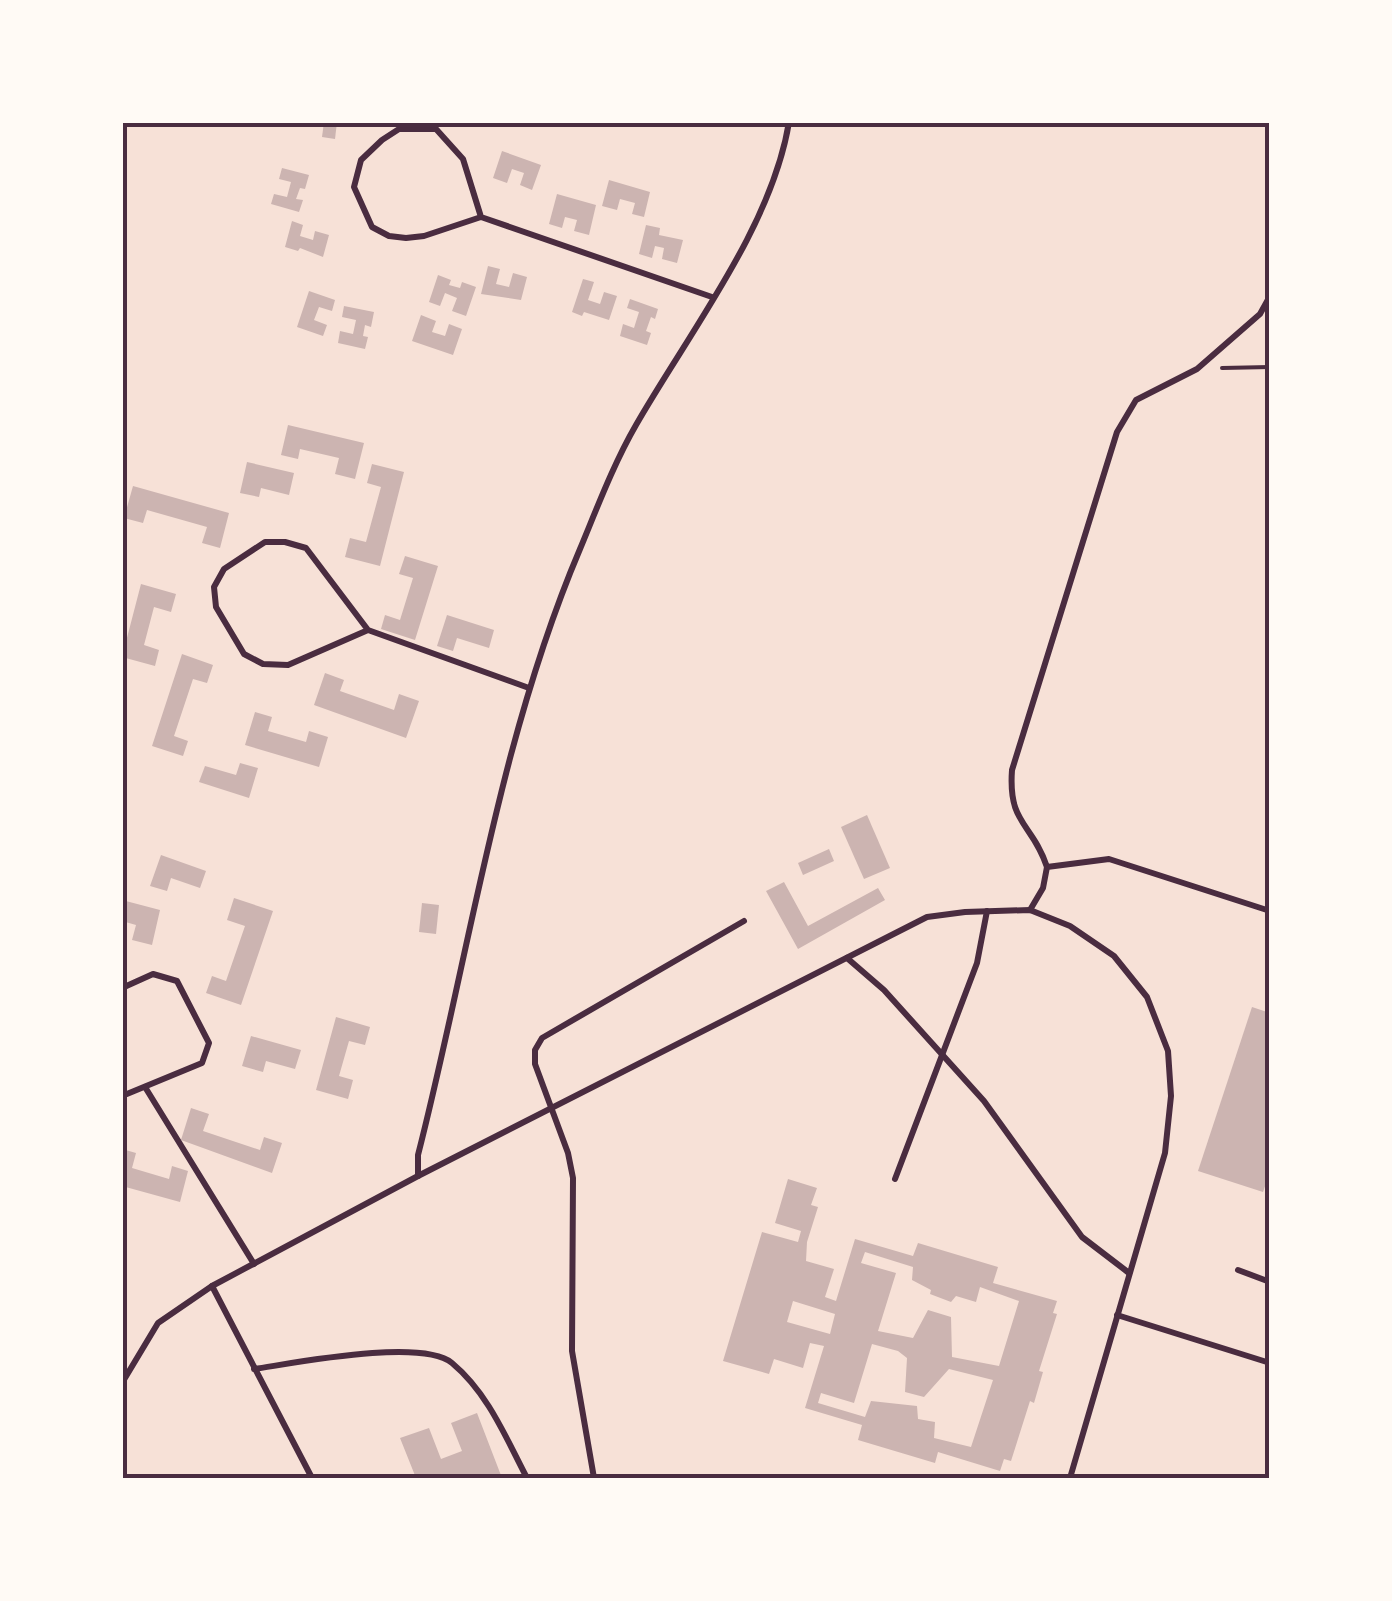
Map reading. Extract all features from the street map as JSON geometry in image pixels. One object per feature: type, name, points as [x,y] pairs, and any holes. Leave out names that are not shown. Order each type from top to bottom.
[{"type":"lane","points":[[418,1176],[418,1155],[457,995],[506,763],[529,688],[579,551],[632,430],[758,220],[788,122]]},
{"type":"lane","points":[[481,217],[462,158],[436,129],[399,129],[361,160],[355,173],[354,186],[372,227],[389,236],[424,236],[481,217],[712,297]]},
{"type":"lane","points":[[1030,910],[1043,888],[1048,867],[1041,848],[1019,820],[1010,799],[1012,770],[1117,432],[1136,400],[1197,369],[1260,314],[1270,296]]},
{"type":"lane","points":[[368,630],[288,665],[264,664],[244,654],[216,608],[214,587],[224,569],[264,542],[306,548],[368,630],[529,688]]},
{"type":"lane","points":[[1048,867],[1108,859],[1270,911]]},
{"type":"lane","points":[[122,1383],[158,1324],[212,1286],[418,1176],[927,917],[1030,910],[1070,926],[1114,956],[1147,997],[1168,1051],[1171,1096],[1166,1153],[1070,1478]]},
{"type":"lane","points":[[895,1179],[983,945],[987,911]]},
{"type":"lane","points":[[594,1478],[572,1350],[574,1178],[534,1064],[535,1050],[542,1038],[744,921]]},
{"type":"lane","points":[[847,958],[884,990],[984,1101],[1082,1237],[1129,1274]]},
{"type":"lane","points":[[122,988],[153,974],[177,982],[209,1043],[202,1063],[122,1096]]},
{"type":"lane","points":[[145,1087],[254,1264]]},
{"type":"lane","points":[[1238,1270],[1270,1282]]},
{"type":"lane","points":[[212,1286],[312,1478]]},
{"type":"lane","points":[[1117,1315],[1270,1363]]},
{"type":"lane","points":[[254,1368],[414,1351],[449,1360],[487,1400],[528,1478]]},
{"type":"path","points":[[1197,369],[1270,367]]},
{"type":"building","points":[[324,122],[337,122],[335,139],[322,137]]},
{"type":"building","points":[[502,151],[541,165],[532,190],[520,185],[524,173],[512,169],[507,183],[493,178]]},
{"type":"building","points":[[282,168],[309,175],[305,189],[300,188],[296,199],[303,200],[299,212],[271,204],[274,194],[287,197],[291,182],[279,179]]},
{"type":"building","points":[[609,180],[650,192],[644,217],[632,214],[635,203],[620,199],[617,210],[602,206]]},
{"type":"building","points":[[557,194],[596,205],[589,235],[574,231],[577,220],[565,217],[562,228],[549,224]]},
{"type":"building","points":[[292,221],[303,225],[300,236],[313,240],[315,231],[329,235],[323,257],[285,247]]},
{"type":"building","points":[[646,225],[660,228],[659,235],[683,240],[677,263],[662,259],[664,248],[655,246],[652,258],[639,254]]},
{"type":"building","points":[[488,266],[500,269],[496,284],[509,287],[513,273],[527,277],[521,300],[481,294]]},
{"type":"building","points":[[438,275],[451,280],[449,285],[460,288],[462,282],[476,287],[466,316],[452,311],[457,298],[445,293],[440,306],[429,302]]},
{"type":"building","points":[[583,279],[594,282],[588,300],[600,304],[604,292],[617,296],[609,320],[572,312]]},
{"type":"building","points":[[309,291],[335,300],[332,311],[319,307],[314,320],[327,325],[323,336],[297,327]]},
{"type":"building","points":[[630,299],[658,309],[646,331],[651,333],[647,345],[620,336],[623,324],[634,328],[639,312],[627,308]]},
{"type":"building","points":[[344,306],[374,312],[371,327],[365,325],[365,349],[338,343],[340,331],[353,334],[356,320],[342,317]]},
{"type":"building","points":[[421,315],[436,321],[432,332],[445,336],[449,324],[462,329],[453,355],[412,341]]},
{"type":"building","points":[[288,425],[364,443],[355,479],[335,474],[339,458],[300,449],[298,459],[281,455]]},
{"type":"building","points":[[247,462],[294,473],[289,495],[261,488],[259,497],[240,493]]},
{"type":"building","points":[[372,464],[404,472],[380,566],[345,557],[350,538],[366,542],[381,487],[367,483]]},
{"type":"building","points":[[133,486],[229,513],[220,548],[202,543],[207,527],[147,510],[143,523],[124,518]]},
{"type":"building","points":[[405,556],[438,566],[415,640],[381,629],[385,615],[400,620],[413,578],[399,574]]},
{"type":"building","points":[[141,584],[176,594],[171,612],[154,607],[144,645],[159,650],[155,666],[122,657]]},
{"type":"building","points":[[447,615],[494,630],[489,648],[457,638],[453,651],[437,646]]},
{"type":"building","points":[[182,654],[213,665],[207,683],[193,679],[174,736],[188,741],[183,756],[152,746]]},
{"type":"building","points":[[325,673],[344,680],[340,691],[394,710],[399,694],[419,701],[406,738],[314,705]]},
{"type":"building","points":[[255,712],[272,717],[268,731],[306,742],[309,731],[328,737],[319,767],[245,745]]},
{"type":"building","points":[[240,763],[258,768],[249,798],[199,782],[205,766],[236,775]]},
{"type":"building","points":[[867,815],[890,868],[864,879],[841,827]]},
{"type":"building","points":[[829,849],[834,861],[803,875],[798,863]]},
{"type":"building","points":[[161,855],[206,871],[200,888],[171,878],[167,891],[150,886]]},
{"type":"building","points":[[784,882],[808,926],[878,888],[885,900],[798,949],[766,891]]},
{"type":"building","points":[[234,898],[273,911],[241,1005],[206,993],[212,976],[226,981],[245,926],[227,920]]},
{"type":"building","points":[[122,900],[160,910],[152,945],[132,940],[136,925],[122,921]]},
{"type":"building","points":[[422,903],[439,905],[436,934],[419,932]]},
{"type":"building","points":[[1252,1007],[1270,1013],[1270,1172],[1263,1192],[1198,1171]]},
{"type":"building","points":[[336,1017],[370,1027],[365,1045],[349,1041],[339,1076],[353,1080],[348,1099],[316,1090]]},
{"type":"building","points":[[251,1036],[301,1050],[295,1069],[266,1061],[263,1072],[242,1066]]},
{"type":"building","points":[[191,1108],[209,1114],[203,1131],[260,1150],[264,1137],[282,1143],[272,1173],[181,1140]]},
{"type":"building","points":[[122,1149],[136,1153],[132,1168],[169,1179],[172,1166],[188,1171],[180,1202],[122,1186]]},
{"type":"building","points":[[788,1179],[817,1188],[811,1205],[818,1207],[807,1242],[806,1261],[834,1269],[825,1297],[836,1301],[855,1239],[913,1256],[918,1243],[998,1267],[993,1283],[1057,1301],[1053,1313],[1057,1314],[1039,1371],[1043,1372],[1011,1461],[1004,1459],[1000,1471],[938,1452],[935,1463],[858,1440],[862,1425],[805,1408],[824,1346],[810,1343],[803,1368],[774,1359],[769,1374],[723,1361],[762,1232],[798,1242],[801,1231],[775,1223]],"holes":[[[865,1252],[913,1267],[912,1280],[931,1290],[930,1294],[951,1302],[956,1296],[976,1302],[980,1287],[1019,1301],[999,1366],[952,1357],[951,1317],[928,1310],[913,1338],[878,1331],[896,1273],[861,1263]],[[793,1301],[835,1314],[830,1334],[787,1322]],[[872,1344],[898,1351],[907,1358],[905,1392],[924,1397],[949,1369],[993,1380],[971,1447],[934,1438],[935,1422],[918,1419],[917,1406],[871,1401],[865,1417],[818,1403],[821,1393],[854,1403]]]},
{"type":"building","points":[[477,1413],[502,1478],[416,1478],[400,1438],[429,1428],[441,1459],[462,1451],[451,1423]]}]
